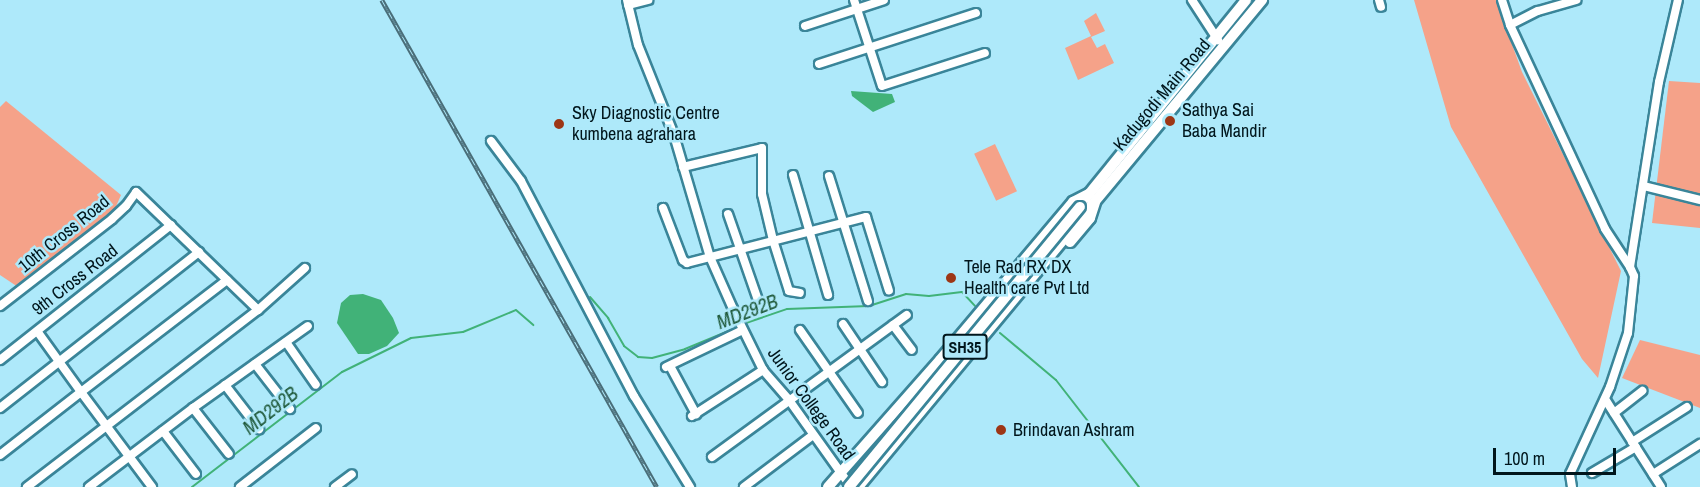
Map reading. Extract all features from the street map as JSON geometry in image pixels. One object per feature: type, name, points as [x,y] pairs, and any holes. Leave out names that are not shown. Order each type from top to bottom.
[{"type":"main road","name":"SH35","points":[[858,487],[1092,197],[1246,0]]},
{"type":"main road","name":"Kadugodi Main Road","points":[[1092,197],[1262,0]]},
{"type":"main road","points":[[828,487],[948,352],[1073,202],[1092,197],[1090,218],[867,487]]},
{"type":"main road","name":"SH35","points":[[850,487],[1083,208]]},
{"type":"street","points":[[628,2],[648,0]]},
{"type":"street","points":[[805,26],[856,4],[885,0]]},
{"type":"street","points":[[1192,0],[1215,37],[1225,45]]},
{"type":"street","points":[[1502,0],[1510,25],[1605,229],[1634,276],[1629,333],[1605,399],[1570,474],[1572,487]]},
{"type":"street","points":[[1510,25],[1538,11],[1576,0]]},
{"type":"street","points":[[1630,267],[1659,82],[1678,0]]},
{"type":"street","name":"Junior College Road","points":[[628,2],[638,45],[674,135],[710,257],[743,330],[763,370],[789,400],[850,487]]},
{"type":"street","points":[[856,4],[882,86],[985,53]]},
{"type":"street","points":[[819,64],[975,13]]},
{"type":"street","points":[[491,141],[521,181],[634,396],[690,487]]},
{"type":"street","points":[[683,167],[762,148],[762,194],[773,240],[789,291],[800,293]]},
{"type":"street","points":[[793,175],[811,230],[828,295]]},
{"type":"street","points":[[829,176],[868,301]]},
{"type":"street","points":[[1644,186],[1700,200]]},
{"type":"street","name":"10th Cross Road","points":[[0,306],[112,219],[126,206],[136,192],[171,225]]},
{"type":"street","points":[[663,208],[683,260],[693,263],[866,217],[889,291]]},
{"type":"street","points":[[728,214],[759,306]]},
{"type":"street","points":[[171,225],[258,310]]},
{"type":"street","name":"9th Cross Road","points":[[0,360],[171,225]]},
{"type":"street","points":[[0,408],[199,252]]},
{"type":"street","points":[[27,487],[258,310],[304,268]]},
{"type":"street","points":[[0,455],[227,280]]},
{"type":"street","points":[[712,457],[907,315]]},
{"type":"street","points":[[843,324],[882,382]]},
{"type":"street","points":[[893,325],[912,350]]},
{"type":"street","points":[[89,487],[193,408],[308,326]]},
{"type":"street","points":[[743,330],[668,366],[694,415],[763,370]]},
{"type":"street","points":[[800,330],[827,372],[858,413]]},
{"type":"street","points":[[37,331],[152,487]]},
{"type":"street","points":[[286,342],[316,385]]},
{"type":"street","points":[[255,364],[290,409]]},
{"type":"street","points":[[225,385],[259,429]]},
{"type":"street","points":[[1614,413],[1642,391]]},
{"type":"street","points":[[1605,399],[1653,474],[1656,485]]},
{"type":"street","points":[[1592,473],[1687,407]]},
{"type":"street","points":[[193,408],[229,454]]},
{"type":"street","points":[[240,487],[316,428]]},
{"type":"street","points":[[163,431],[196,474]]},
{"type":"street","points":[[744,487],[813,435]]},
{"type":"street","points":[[1653,474],[1700,444]]},
{"type":"street","points":[[335,487],[352,474]]},
{"type":"shaded area","points":[[1414,0],[1496,0],[1522,72],[1621,271],[1598,378],[1582,359],[1451,127]]},
{"type":"shaded area","points":[[1096,13],[1105,31],[1091,37],[1097,48],[1105,44],[1114,63],[1078,80],[1065,48],[1091,36],[1084,21]]},
{"type":"shaded area","points":[[1669,81],[1700,83],[1700,228],[1652,223]]},
{"type":"shaded area","points":[[851,91],[892,94],[895,102],[873,112],[852,96]]},
{"type":"shaded area","points":[[6,101],[121,195],[114,211],[18,287],[0,275],[0,107]]},
{"type":"shaded area","points":[[995,144],[1017,191],[996,201],[974,154]]},
{"type":"shaded area","points":[[363,294],[381,300],[393,318],[399,333],[387,346],[369,354],[358,354],[337,323],[341,303],[350,295]]},
{"type":"shaded area","points":[[1640,340],[1700,355],[1700,408],[1622,378]]},
{"type":"waterway","name":"MD292B","points":[[743,324],[787,309],[869,306],[906,294],[929,296],[962,292],[975,306]]},
{"type":"waterway","name":"MD292B","points":[[590,297],[608,318],[624,346],[638,357],[652,358],[685,349],[738,327]]},
{"type":"waterway","name":"MD292B","points":[[192,487],[342,372],[411,338],[463,332],[516,310],[533,325]]},
{"type":"waterway","name":"MD292B","points":[[1000,333],[1056,380],[1139,487]]},
{"type":"railway","points":[[382,0],[657,487]]},
{"type":"place","name":"Sathya Sai Baba Mandir","points":[[1170,121]]},
{"type":"place","name":"Sky Diagnostic Centre kumbena agrahara","points":[[559,124]]},
{"type":"place","name":"Tele Rad RX DX Health care Pvt Ltd","points":[[951,278]]},
{"type":"place","name":"Brindavan Ashram","points":[[1001,430]]}]
